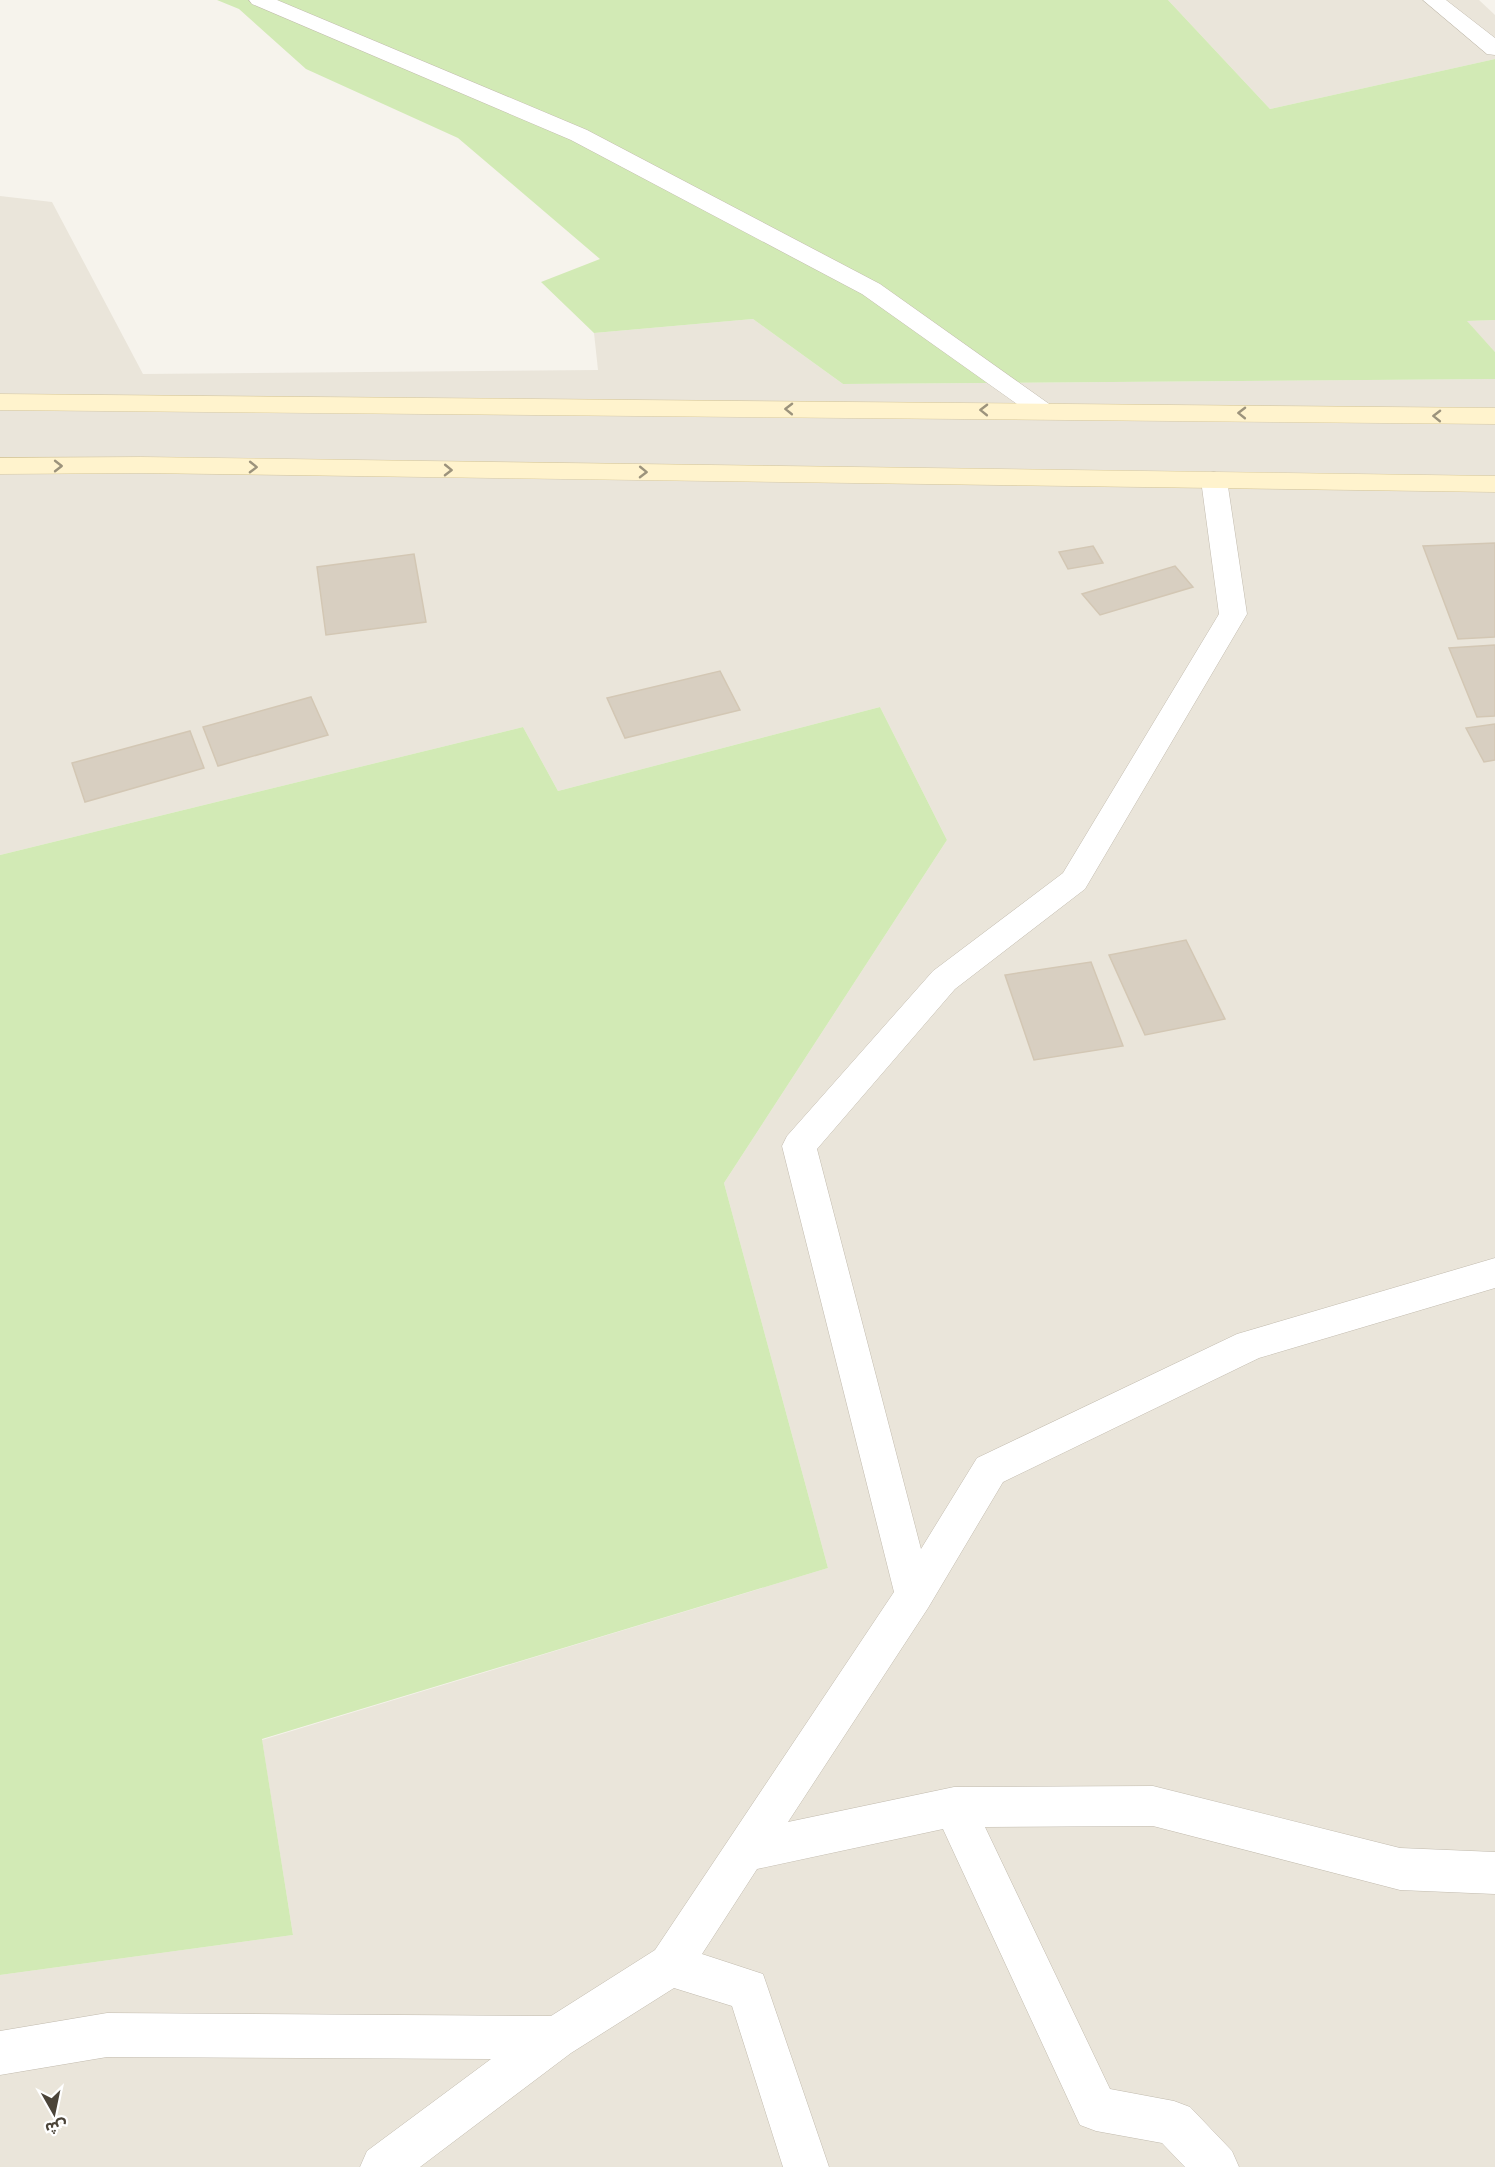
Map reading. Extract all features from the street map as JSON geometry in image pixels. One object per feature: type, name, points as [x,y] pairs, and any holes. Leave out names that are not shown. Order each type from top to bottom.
[{"type":"main road","points":[[0,402],[1495,416]]},
{"type":"main road","points":[[0,466],[141,465],[1495,483]]},
{"type":"street","points":[[259,0],[579,135],[871,289],[1043,411]]},
{"type":"street","points":[[1433,0],[1495,49]]},
{"type":"street","points":[[914,1595],[799,1146],[944,980],[1074,881],[1233,614],[1214,480]]},
{"type":"street","points":[[383,2167],[556,2038],[670,1965],[914,1595],[990,1470],[1250,1344],[1495,1272]]},
{"type":"street","points":[[747,1851],[954,1807],[1153,1806],[1400,1869],[1495,1873]]},
{"type":"street","points":[[954,1807],[1096,2109],[1174,2123],[1216,2167]]},
{"type":"street","points":[[670,1965],[748,1989],[806,2167]]},
{"type":"street","points":[[0,2053],[107,2035],[556,2038]]},
{"type":"shaded area","points":[[1168,0],[1479,0],[1495,15],[1495,59],[1270,109]]},
{"type":"shaded area","points":[[0,196],[52,202],[143,374],[598,370],[594,333],[753,319],[843,384],[1495,379],[1495,2167],[0,2167],[0,1975],[293,1935],[262,1740],[828,1568],[724,1183],[947,840],[880,707],[558,791],[523,727],[0,855]]},
{"type":"shaded area","points":[[1495,320],[1495,352],[1466,321]]},
{"type":"green space","points":[[217,0],[1168,0],[1270,109],[1495,59],[1495,320],[1467,321],[1495,352],[1495,379],[843,384],[753,319],[594,333],[541,282],[600,259],[458,138],[306,69],[239,9]]},
{"type":"green space","points":[[880,707],[947,840],[724,1183],[828,1568],[262,1739],[293,1935],[0,1975],[0,855],[523,727],[558,791]]},
{"type":"building","points":[[1495,543],[1495,637],[1458,639],[1423,546]]},
{"type":"building","points":[[1093,546],[1103,563],[1068,569],[1059,552]]},
{"type":"building","points":[[414,554],[426,622],[326,635],[317,567]]},
{"type":"building","points":[[1175,566],[1193,587],[1100,615],[1082,594]]},
{"type":"building","points":[[1495,645],[1495,716],[1477,717],[1449,648]]},
{"type":"building","points":[[720,671],[740,710],[625,738],[607,698]]},
{"type":"building","points":[[311,697],[328,735],[218,766],[203,727]]},
{"type":"building","points":[[1495,724],[1495,760],[1484,762],[1466,728]]},
{"type":"building","points":[[190,731],[204,768],[85,802],[72,763]]},
{"type":"building","points":[[1186,940],[1225,1019],[1145,1035],[1109,955]]},
{"type":"building","points":[[1091,962],[1123,1046],[1034,1060],[1005,975]]}]
